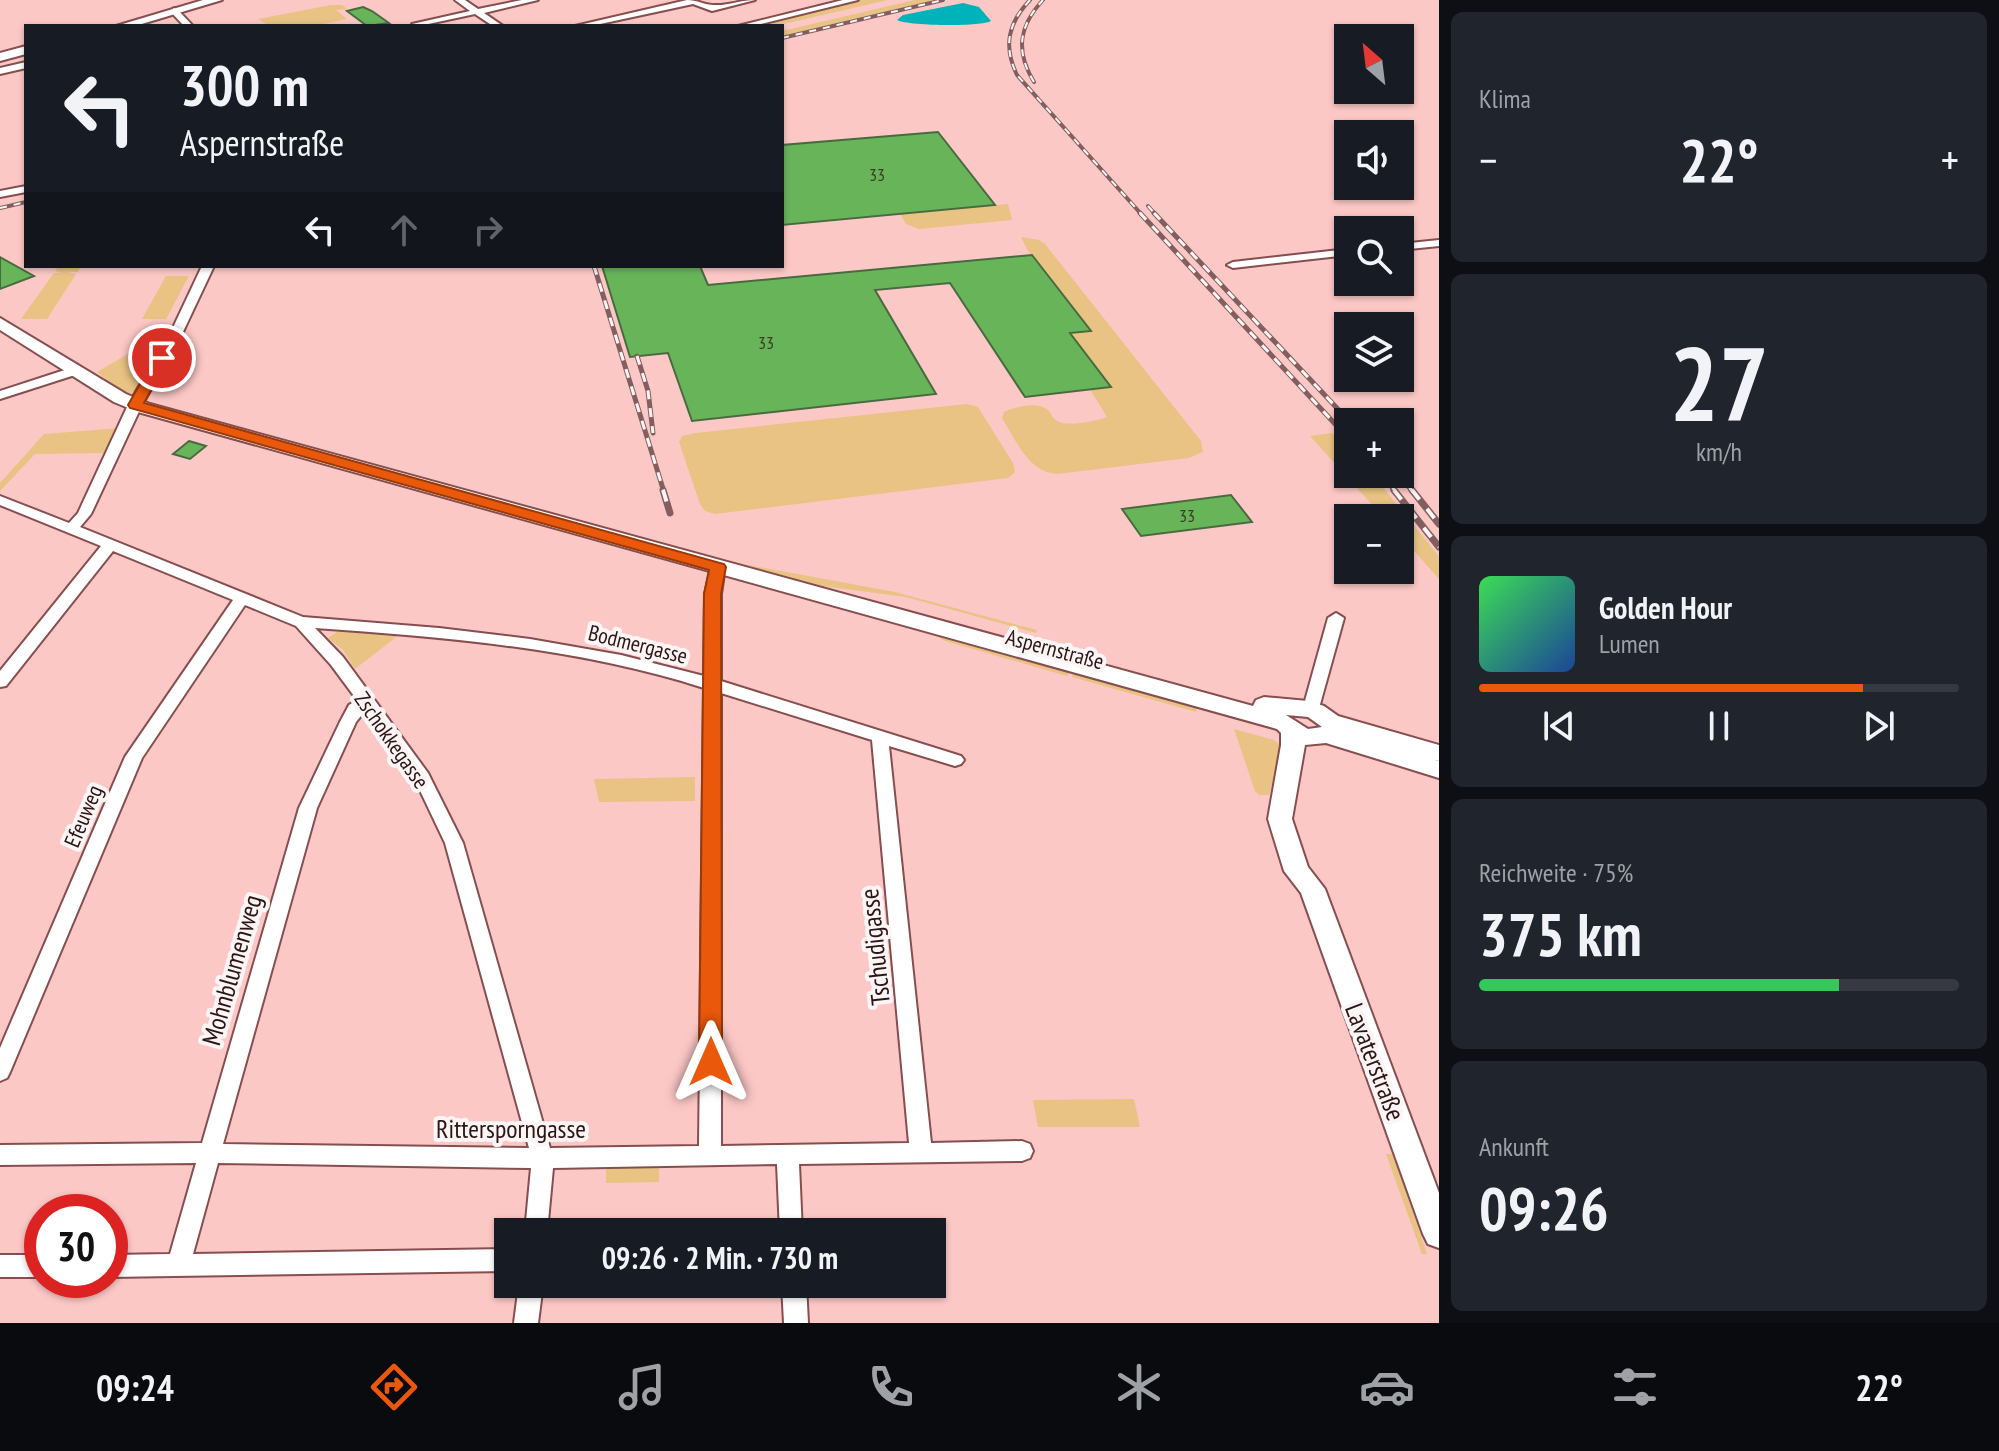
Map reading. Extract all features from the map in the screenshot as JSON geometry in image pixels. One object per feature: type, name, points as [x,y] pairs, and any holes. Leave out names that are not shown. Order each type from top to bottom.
[{"type":"main road","points":[[126,24],[216,0]]},
{"type":"main road","points":[[0,57],[24,51]]},
{"type":"main road","name":"Aspernstraße","points":[[0,323],[135,405],[718,567],[1294,718],[1306,737],[1325,732],[1439,753]]},
{"type":"main road","name":"Lavaterstraße","points":[[1294,718],[1293,745],[1279,811],[1297,871],[1312,889],[1439,1234]]},
{"type":"main road","name":"Aspernstraße","points":[[1325,732],[1439,770]]},
{"type":"main road","name":"Lavaterstraße","points":[[1312,889],[1314,876],[1293,821],[1292,807],[1301,774],[1325,732]]},
{"type":"street","points":[[459,0],[496,24]]},
{"type":"street","points":[[416,24],[534,0]]},
{"type":"street","points":[[588,24],[694,1],[709,8],[746,0]]},
{"type":"street","points":[[751,24],[854,0]]},
{"type":"street","points":[[174,11],[187,24]]},
{"type":"street","points":[[0,71],[24,65]]},
{"type":"street","points":[[0,194],[24,189]]},
{"type":"street","points":[[1414,246],[1439,243]]},
{"type":"street","points":[[1233,265],[1334,254]]},
{"type":"street","points":[[70,530],[84,514],[135,405],[176,334],[207,268]]},
{"type":"street","points":[[0,395],[77,370]]},
{"type":"street","name":"Zschokkegasse","points":[[0,500],[301,622],[337,661],[422,777],[454,843],[528,1114],[543,1158],[537,1218]]},
{"type":"street","points":[[0,682],[109,546]]},
{"type":"street","points":[[710,1155],[713,594],[718,567]]},
{"type":"street","name":"Efeuweg","points":[[0,1072],[134,757],[242,598]]},
{"type":"street","name":"Lavaterstraße","points":[[1294,718],[1336,618]]},
{"type":"street","name":"Bodmergasse","points":[[301,622],[507,639],[617,659],[666,670],[955,760]]},
{"type":"street","name":"Mohnblumenweg","points":[[178,1265],[308,808],[355,709],[366,702]]},
{"type":"street","name":"Tschudigasse","points":[[880,737],[921,1152]]},
{"type":"street","name":"Rittersporngasse","points":[[0,1155],[209,1153],[543,1158],[1022,1151]]},
{"type":"street","points":[[788,1154],[790,1218]]},
{"type":"street","points":[[128,1266],[494,1260]]},
{"type":"street","points":[[0,1266],[24,1266]]},
{"type":"street","points":[[526,1323],[529,1298]]},
{"type":"street","points":[[795,1298],[796,1323]]},
{"type":"shaded area","points":[[861,0],[888,0],[784,24],[756,24]]},
{"type":"shaded area","points":[[915,0],[935,0],[784,36],[784,31]]},
{"type":"shaded area","points":[[331,5],[342,5],[347,9],[336,10],[347,19],[323,24],[267,24],[258,19]]},
{"type":"shaded area","points":[[1008,204],[1012,220],[919,229],[906,224],[900,214]]},
{"type":"shaded area","points":[[1021,237],[1045,244],[1201,441],[1203,452],[1189,458],[1057,474],[1038,468],[1024,454],[1002,418],[1004,412],[1038,406],[1048,410],[1056,420],[1073,424],[1107,417],[1090,389],[1070,333],[1090,330],[1028,251]]},
{"type":"shaded area","points":[[57,268],[80,268],[78,272],[68,272],[76,274],[47,319],[21,319],[54,273],[61,273],[55,271]]},
{"type":"shaded area","points":[[166,276],[189,276],[166,319],[142,319]]},
{"type":"shaded area","points":[[152,340],[163,341],[158,356],[145,381],[133,392],[126,395],[97,372]]},
{"type":"shaded area","points":[[967,404],[978,407],[1013,463],[1015,472],[1008,478],[715,514],[705,511],[700,504],[679,442],[682,436],[695,433]]},
{"type":"shaded area","points":[[121,428],[106,453],[35,454],[0,491],[0,483],[44,434]]},
{"type":"shaded area","points":[[1334,435],[1334,463],[1310,436]]},
{"type":"shaded area","points":[[1357,488],[1383,488],[1396,504],[1371,504]]},
{"type":"shaded area","points":[[1414,525],[1439,557],[1439,579],[1414,551]]},
{"type":"shaded area","points":[[726,561],[895,592],[1037,630],[1036,633],[906,597],[800,583]]},
{"type":"shaded area","points":[[340,630],[400,634],[355,669],[343,650],[328,638]]},
{"type":"shaded area","points":[[936,634],[1070,671],[1067,676],[942,640]]},
{"type":"shaded area","points":[[1074,672],[1197,707],[1196,712],[1072,677]]},
{"type":"shaded area","points":[[1234,729],[1274,740],[1282,746],[1269,795],[1259,795],[1255,791]]},
{"type":"shaded area","points":[[695,777],[695,801],[599,802],[594,779]]},
{"type":"shaded area","points":[[1134,1099],[1140,1127],[1038,1127],[1033,1100]]},
{"type":"shaded area","points":[[1386,1154],[1393,1154],[1427,1254],[1422,1254]]},
{"type":"shaded area","points":[[659,1166],[659,1182],[606,1183],[606,1167]]},
{"type":"water","points":[[963,3],[979,7],[991,21],[944,25],[897,20],[903,15]]},
{"type":"building","points":[[363,7],[389,23],[364,24],[347,11]]},
{"type":"building","points":[[938,132],[995,205],[784,225],[784,145]]},
{"type":"building","points":[[1032,255],[1091,331],[1070,333],[1111,387],[1025,397],[950,283],[875,290],[936,394],[692,421],[668,353],[630,357],[603,268],[701,268],[708,285]]},
{"type":"building","points":[[0,257],[34,276],[0,289]]},
{"type":"building","points":[[189,441],[206,446],[190,459],[173,454]]},
{"type":"building","points":[[1231,495],[1252,522],[1141,536],[1122,509]]},
{"type":"railway","points":[[784,38],[943,0]]},
{"type":"railway","points":[[1030,0],[1017,17],[1010,35],[1010,54],[1017,75],[1142,215]]},
{"type":"railway","points":[[1034,82],[1024,60],[1022,39],[1029,19],[1043,0]]},
{"type":"railway","points":[[0,208],[24,202]]},
{"type":"railway","points":[[1148,206],[1156,215]]},
{"type":"railway","points":[[1140,213],[1334,423]]},
{"type":"railway","points":[[1154,213],[1337,408]]},
{"type":"railway","points":[[595,268],[664,492]]},
{"type":"railway","points":[[637,356],[648,391],[653,433]]},
{"type":"railway","points":[[1393,488],[1396,492]]},
{"type":"railway","points":[[1410,488],[1413,492]]},
{"type":"railway","points":[[663,490],[670,513]]},
{"type":"railway","points":[[1394,490],[1439,547]]},
{"type":"railway","points":[[1412,490],[1439,524]]},
{"type":"route","points":[[162,358],[135,405],[718,567],[713,594],[711,1062]]}]
